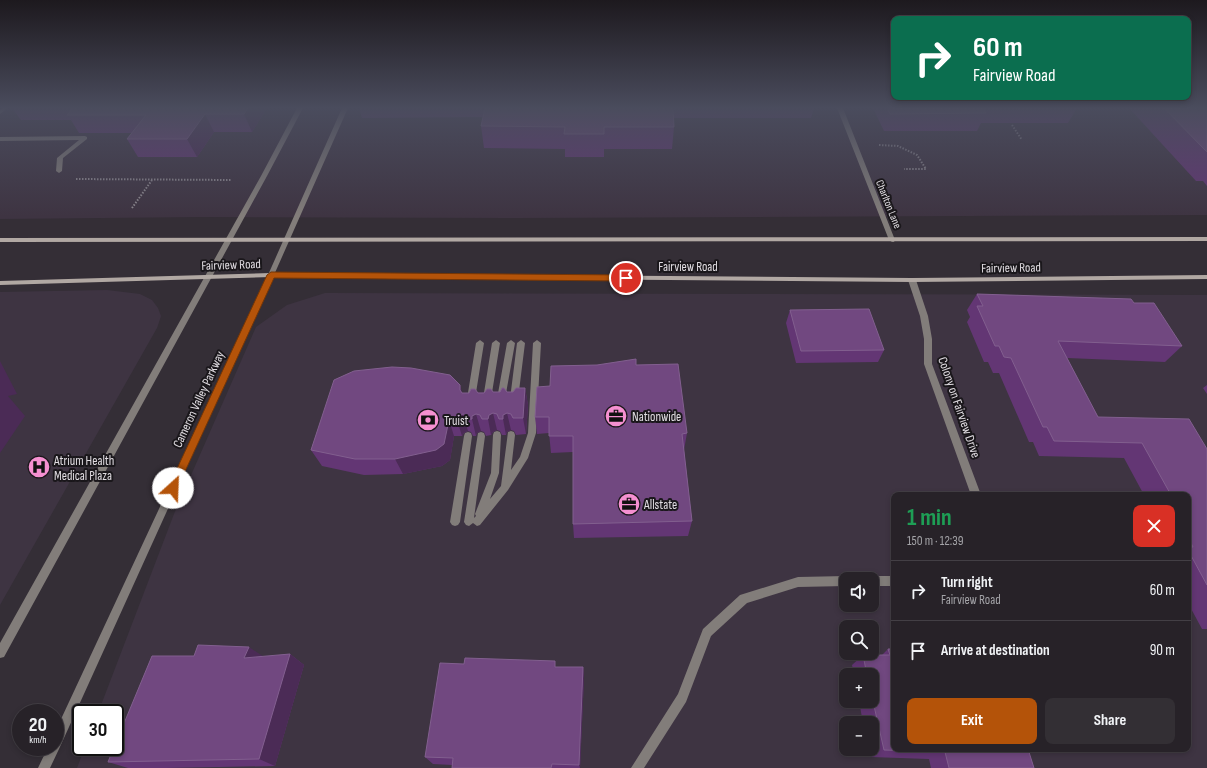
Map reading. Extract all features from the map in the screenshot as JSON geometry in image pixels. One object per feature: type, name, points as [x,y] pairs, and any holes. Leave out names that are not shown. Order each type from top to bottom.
[{"type":"main road","name":"Fairview Road","points":[[0,240],[1207,239]]},
{"type":"main road","name":"Fairview Road","points":[[0,283],[271,275],[912,280],[1207,278]]},
{"type":"street","points":[[59,171],[60,158],[76,144]]},
{"type":"street","points":[[0,652],[281,144]]},
{"type":"street","name":"Cameron Valley Parkway","points":[[64,724],[271,275],[329,144]]},
{"type":"street","name":"Charlton Lane","points":[[854,144],[892,240]]},
{"type":"street","name":"Colony on Fairview Drive","points":[[912,280],[924,316],[928,339],[928,364],[975,492]]},
{"type":"street","points":[[470,406],[480,343]]},
{"type":"street","points":[[485,406],[496,343]]},
{"type":"street","points":[[500,405],[511,343]]},
{"type":"street","points":[[513,405],[521,343]]},
{"type":"street","points":[[473,522],[505,487],[524,458],[532,433],[537,343]]},
{"type":"street","points":[[473,522],[495,473],[497,435]]},
{"type":"street","points":[[505,487],[511,435]]},
{"type":"street","points":[[456,522],[468,436]]},
{"type":"street","points":[[473,522],[481,436]]},
{"type":"street","points":[[637,768],[682,698],[707,633],[744,600],[798,582],[839,581]]},
{"type":"street","points":[[879,581],[891,581]]},
{"type":"street","name":"Cameron Valley Parkway","points":[[44,768],[49,756]]},
{"type":"path","points":[[879,145],[898,146],[917,155],[926,169],[904,169]]},
{"type":"path","points":[[76,179],[231,180]]},
{"type":"path","points":[[132,208],[152,180]]},
{"type":"shaded area","points":[[0,144],[1207,144],[1207,215],[522,218],[203,217],[0,219]]},
{"type":"shaded area","name":"Atrium Health Medical Plaza","points":[[107,290],[140,294],[152,300],[158,308],[161,316],[157,328],[0,605],[0,292]]},
{"type":"shaded area","points":[[325,293],[1207,295],[1207,768],[77,768],[82,756],[124,756],[124,704],[101,704],[174,514],[256,327],[287,305]]},
{"type":"building","points":[[1199,144],[1207,144],[1207,152]]},
{"type":"building","points":[[977,294],[1131,299],[1134,303],[1154,303],[1182,346],[1058,341],[1098,417],[1189,419],[1207,449],[1207,585],[1191,556],[1191,547],[1193,547],[1191,543],[1191,492],[1169,492],[1142,443],[1054,441],[1047,427],[1043,427],[1011,358],[1004,357],[999,346],[995,346],[977,306],[983,306]]},
{"type":"building","points":[[869,309],[884,350],[801,351],[790,310]]},
{"type":"building","points":[[636,359],[636,365],[678,364],[687,433],[682,434],[692,521],[573,524],[573,436],[549,436],[549,417],[535,417],[537,387],[550,386],[551,366],[597,365]]},
{"type":"building","name":"Truist","points":[[392,367],[411,368],[450,375],[460,385],[460,390],[462,393],[469,393],[471,389],[475,389],[478,393],[484,393],[487,389],[491,389],[493,392],[500,392],[502,388],[504,388],[507,392],[513,392],[516,388],[525,388],[523,418],[513,418],[511,414],[507,413],[503,415],[503,419],[499,419],[497,414],[493,413],[489,415],[488,419],[482,419],[480,415],[476,414],[472,416],[472,419],[469,419],[467,415],[463,414],[459,416],[457,420],[449,420],[444,444],[436,450],[395,459],[355,459],[311,450],[334,380],[354,371]]},
{"type":"building","points":[[198,645],[249,647],[244,658],[290,654],[259,759],[108,762],[110,756],[124,756],[124,723],[152,656],[194,656]]},
{"type":"building","points":[[888,649],[891,649],[891,750],[884,750],[879,728],[879,716],[876,716],[874,708],[879,708],[879,668],[866,668],[864,660],[879,660],[879,655],[890,655]]},
{"type":"building","points":[[465,658],[555,661],[555,667],[583,667],[579,765],[552,764],[551,768],[452,768],[453,758],[425,757],[440,663],[464,664]]},
{"type":"building","points":[[945,752],[1029,752],[1034,768],[949,768]]},
{"type":"place","name":"Nationwide","points":[[616,416]]},
{"type":"place","name":"Truist","points":[[428,420]]},
{"type":"place","name":"Atrium Health Medical Plaza","points":[[39,467]]},
{"type":"place","name":"Allstate","points":[[629,504]]},
{"type":"route","points":[[173,488],[271,275],[626,278]]}]
